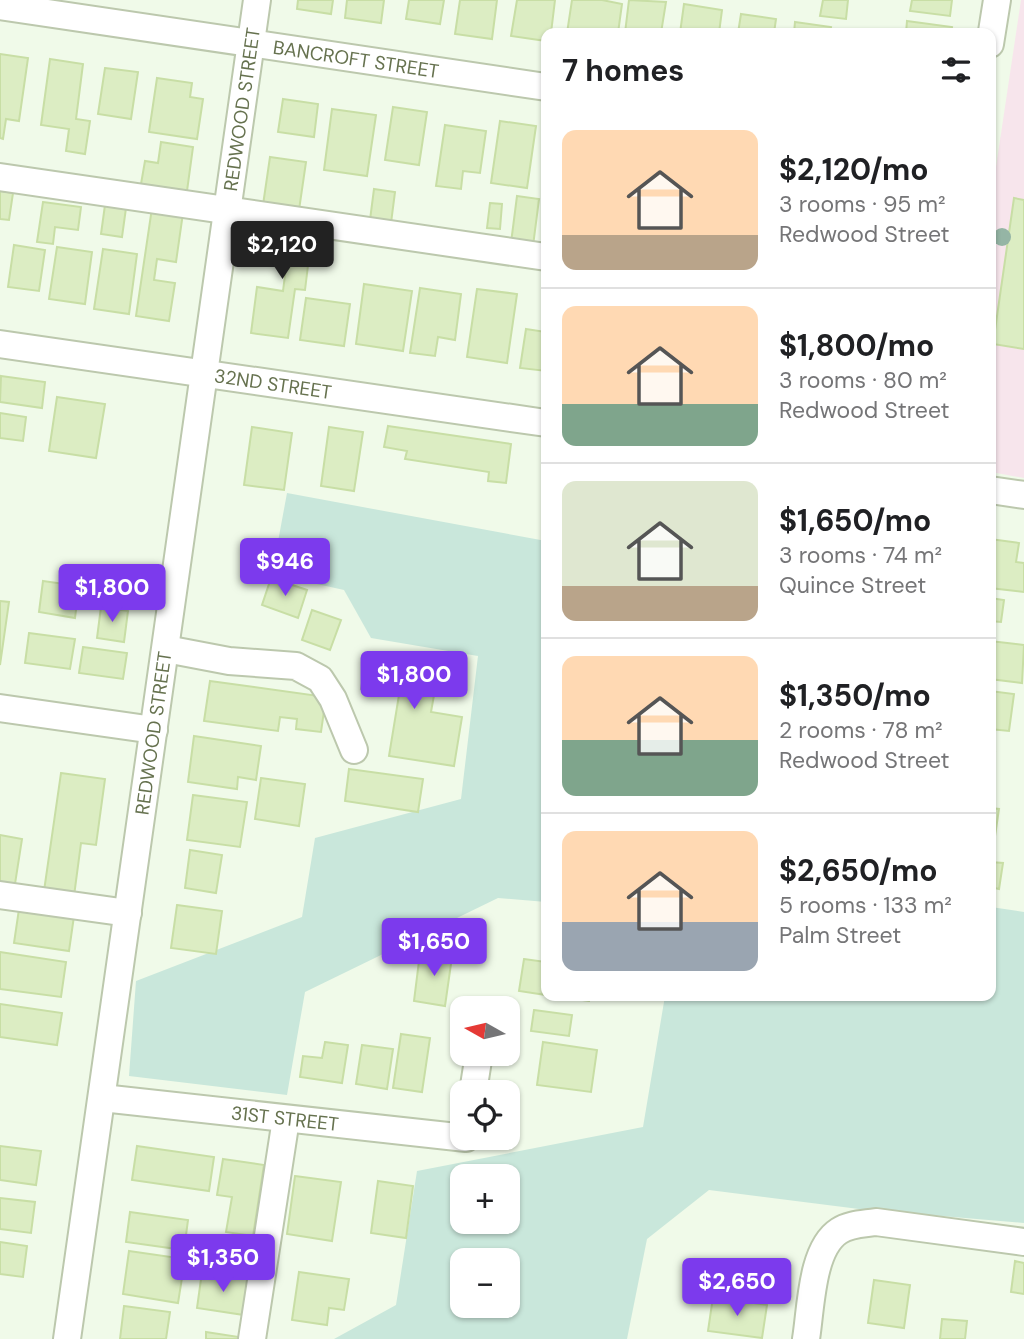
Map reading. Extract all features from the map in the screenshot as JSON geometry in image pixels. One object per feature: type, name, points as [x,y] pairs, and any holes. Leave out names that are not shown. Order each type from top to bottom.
[{"type":"street","name":"REDWOOD STREET","points":[[67,1339],[257,0]]},
{"type":"street","points":[[993,28],[997,0]]},
{"type":"street","name":"BANCROFT STREET","points":[[0,6],[541,86]]},
{"type":"street","points":[[0,177],[541,256]]},
{"type":"street","name":"32ND STREET","points":[[0,344],[541,422]]},
{"type":"street","points":[[996,491],[1024,495]]},
{"type":"street","points":[[166,649],[229,661],[296,666],[320,679],[333,699],[354,750]]},
{"type":"street","points":[[0,708],[154,730]]},
{"type":"street","points":[[0,895],[128,913]]},
{"type":"street","name":"31ST STREET","points":[[102,1098],[450,1136]]},
{"type":"street","points":[[252,1339],[286,1119]]},
{"type":"street","points":[[806,1339],[817,1265],[825,1246],[838,1231],[853,1225],[876,1222],[1024,1242]]},
{"type":"shaded area","points":[[1021,0],[1024,0],[1024,478],[996,473],[996,167]]},
{"type":"green space","points":[[287,493],[541,540],[541,902],[498,898],[305,992],[287,1095],[129,1076],[136,981],[302,917],[315,838],[461,799],[478,656],[371,638],[344,590],[272,574]]},
{"type":"green space","points":[[996,908],[1024,912],[1024,1223],[859,1209],[709,1190],[647,1239],[627,1339],[334,1339],[396,1305],[417,1171],[450,1165],[450,1234],[520,1234],[520,1164],[453,1164],[643,1127],[664,1001],[996,1001]]},
{"type":"building","points":[[298,0],[333,0],[331,14],[297,9]]},
{"type":"building","points":[[347,0],[384,0],[381,23],[345,18]]},
{"type":"building","points":[[409,0],[444,0],[440,24],[406,19]]},
{"type":"building","points":[[460,0],[497,0],[492,39],[455,34]]},
{"type":"building","points":[[517,0],[555,0],[552,28],[541,28],[541,40],[511,36]]},
{"type":"building","points":[[572,0],[602,0],[622,4],[619,28],[568,28]]},
{"type":"building","points":[[629,0],[666,2],[662,28],[626,28]]},
{"type":"building","points":[[823,0],[848,0],[846,19],[820,16]]},
{"type":"building","points":[[912,0],[952,0],[950,16],[910,11]]},
{"type":"building","points":[[684,4],[722,10],[720,28],[681,28]]},
{"type":"building","points":[[741,14],[776,19],[775,28],[739,28]]},
{"type":"building","points":[[907,21],[952,27],[952,28],[906,28]]},
{"type":"building","points":[[795,22],[831,27],[831,28],[794,28]]},
{"type":"building","points":[[0,54],[28,58],[19,121],[6,119],[3,139],[0,138]]},
{"type":"building","points":[[50,59],[83,64],[76,119],[90,121],[85,154],[66,151],[69,129],[41,125]]},
{"type":"building","points":[[105,68],[138,72],[131,119],[98,114]]},
{"type":"building","points":[[157,78],[192,83],[190,97],[203,99],[197,139],[149,132]]},
{"type":"building","points":[[283,99],[318,104],[314,137],[278,132]]},
{"type":"building","points":[[393,107],[427,112],[419,165],[385,160]]},
{"type":"building","points":[[332,109],[376,115],[367,176],[324,170]]},
{"type":"building","points":[[500,121],[536,126],[527,188],[491,183]]},
{"type":"building","points":[[445,125],[486,131],[480,173],[463,171],[461,189],[436,186]]},
{"type":"building","points":[[161,142],[193,147],[187,191],[141,184],[145,161],[158,163]]},
{"type":"building","points":[[270,157],[306,162],[299,210],[263,205]]},
{"type":"building","points":[[374,189],[395,192],[391,223],[370,220]]},
{"type":"building","points":[[0,191],[13,193],[9,220],[0,219]]},
{"type":"building","points":[[517,196],[539,199],[533,246],[511,243]]},
{"type":"building","points":[[1014,198],[1024,200],[1024,349],[996,344],[996,323]]},
{"type":"building","points":[[43,202],[81,207],[78,230],[55,227],[53,244],[37,242]]},
{"type":"building","points":[[490,203],[502,204],[500,229],[487,228]]},
{"type":"building","points":[[105,205],[126,208],[122,237],[101,234]]},
{"type":"building","points":[[152,208],[183,213],[176,262],[157,259],[154,280],[175,283],[169,321],[136,316]]},
{"type":"building","points":[[265,227],[312,233],[305,290],[295,289],[288,338],[251,333],[257,287],[283,291],[287,259],[262,256]]},
{"type":"building","points":[[14,245],[45,250],[39,291],[8,287]]},
{"type":"building","points":[[57,247],[92,252],[85,304],[49,299]]},
{"type":"building","points":[[103,249],[137,254],[129,314],[94,309]]},
{"type":"building","points":[[364,284],[412,291],[403,351],[356,344]]},
{"type":"building","points":[[420,288],[461,294],[455,340],[438,337],[435,356],[410,353]]},
{"type":"building","points":[[477,289],[517,294],[507,363],[467,357]]},
{"type":"building","points":[[306,298],[350,304],[344,346],[300,340]]},
{"type":"building","points":[[526,329],[541,331],[541,370],[520,368]]},
{"type":"building","points":[[1,376],[45,382],[42,408],[0,402]]},
{"type":"building","points":[[57,397],[105,404],[96,458],[49,451]]},
{"type":"building","points":[[0,413],[26,417],[23,441],[0,438]]},
{"type":"building","points":[[388,426],[511,444],[506,483],[488,481],[489,472],[405,459],[407,451],[384,447]]},
{"type":"building","points":[[252,427],[292,433],[284,490],[244,485]]},
{"type":"building","points":[[329,427],[363,432],[354,491],[321,486]]},
{"type":"building","points":[[996,540],[1019,543],[1016,562],[1024,563],[1024,592],[996,589]]},
{"type":"building","points":[[271,578],[307,590],[298,618],[262,605]]},
{"type":"building","points":[[43,581],[79,586],[75,618],[39,612]]},
{"type":"building","points":[[996,599],[1004,600],[1001,622],[996,622]]},
{"type":"building","points":[[0,601],[9,602],[0,665]]},
{"type":"building","points":[[101,607],[128,611],[124,642],[97,638]]},
{"type":"building","points":[[312,610],[341,620],[330,650],[302,640]]},
{"type":"building","points":[[29,633],[75,639],[70,669],[25,663]]},
{"type":"building","points":[[996,642],[1024,645],[1022,683],[996,680]]},
{"type":"building","points":[[83,647],[127,653],[123,679],[79,673]]},
{"type":"building","points":[[367,655],[439,667],[431,712],[462,717],[454,766],[389,756],[399,695],[361,689]]},
{"type":"building","points":[[210,681],[326,697],[321,732],[296,729],[297,719],[280,717],[278,731],[204,721]]},
{"type":"building","points":[[996,692],[1014,694],[1009,731],[996,730]]},
{"type":"building","points":[[194,736],[261,746],[256,780],[238,777],[237,789],[188,782]]},
{"type":"building","points":[[349,769],[423,779],[418,812],[345,801]]},
{"type":"building","points":[[61,773],[105,779],[96,845],[81,843],[74,896],[44,891]]},
{"type":"building","points":[[261,778],[305,784],[299,826],[255,819]]},
{"type":"building","points":[[193,795],[247,802],[240,847],[187,840]]},
{"type":"building","points":[[996,809],[999,809],[996,830]]},
{"type":"building","points":[[0,835],[22,839],[15,884],[0,882]]},
{"type":"building","points":[[190,850],[222,855],[216,893],[185,888]]},
{"type":"building","points":[[996,862],[1003,863],[999,889],[996,888]]},
{"type":"building","points":[[177,905],[222,911],[216,954],[171,948]]},
{"type":"building","points":[[19,909],[74,916],[69,951],[14,943]]},
{"type":"building","points":[[433,948],[453,950],[445,1006],[414,1001],[419,961],[431,963]]},
{"type":"building","points":[[0,952],[66,962],[61,997],[0,989]]},
{"type":"building","points":[[524,959],[541,961],[541,994],[519,991]]},
{"type":"building","points":[[0,1004],[62,1013],[57,1045],[0,1037]]},
{"type":"building","points":[[534,1010],[572,1015],[569,1036],[531,1031]]},
{"type":"building","points":[[401,1034],[430,1038],[422,1092],[393,1088]]},
{"type":"building","points":[[325,1042],[348,1045],[342,1083],[300,1077],[303,1056],[322,1058]]},
{"type":"building","points":[[543,1042],[597,1050],[591,1092],[537,1085]]},
{"type":"building","points":[[362,1045],[393,1049],[387,1089],[356,1084]]},
{"type":"building","points":[[0,1146],[41,1151],[36,1185],[0,1180]]},
{"type":"building","points":[[137,1146],[214,1157],[209,1191],[132,1180]]},
{"type":"building","points":[[223,1159],[264,1165],[253,1236],[226,1232],[232,1197],[217,1195]]},
{"type":"building","points":[[295,1176],[341,1182],[332,1241],[287,1234]]},
{"type":"building","points":[[378,1181],[413,1186],[406,1238],[371,1233]]},
{"type":"building","points":[[0,1198],[35,1202],[31,1233],[0,1229]]},
{"type":"building","points":[[130,1212],[188,1220],[184,1250],[126,1242]]},
{"type":"building","points":[[0,1242],[27,1246],[23,1277],[0,1274]]},
{"type":"building","points":[[129,1251],[185,1259],[178,1303],[123,1294]]},
{"type":"building","points":[[1015,1261],[1024,1263],[1024,1294],[1011,1292]]},
{"type":"building","points":[[202,1272],[249,1279],[244,1315],[197,1308]]},
{"type":"building","points":[[299,1272],[349,1279],[344,1310],[329,1308],[327,1325],[292,1320]]},
{"type":"building","points":[[874,1280],[910,1285],[904,1328],[868,1323]]},
{"type":"building","points":[[713,1297],[767,1305],[762,1338],[708,1331]]},
{"type":"building","points":[[124,1306],[170,1312],[166,1339],[120,1339]]},
{"type":"building","points":[[942,1319],[967,1321],[965,1339],[940,1339]]},
{"type":"building","points":[[206,1332],[239,1337],[239,1339],[206,1339]]}]
